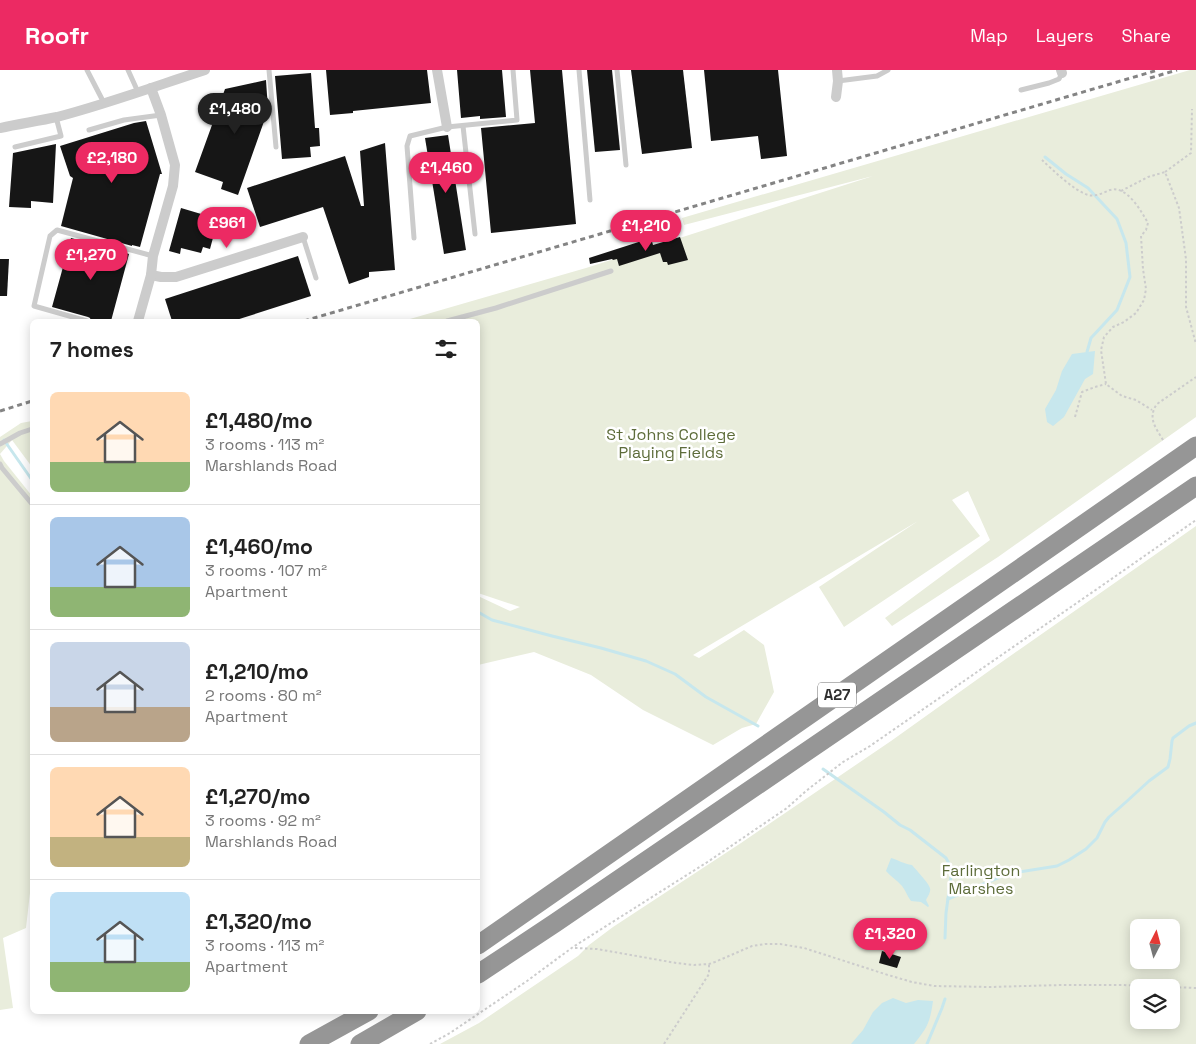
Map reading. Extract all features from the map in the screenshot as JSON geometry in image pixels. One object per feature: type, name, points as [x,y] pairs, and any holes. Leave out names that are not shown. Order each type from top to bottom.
[{"type":"highway","name":"A27","points":[[480,943],[1196,446]]},
{"type":"highway","name":"A27","points":[[480,973],[1196,486]]},
{"type":"highway","points":[[309,1044],[364,1014]]},
{"type":"highway","points":[[360,1044],[412,1014]]},
{"type":"street","points":[[437,70],[447,127]]},
{"type":"street","points":[[0,128],[56,117],[104,104],[200,71]]},
{"type":"street","points":[[836,97],[838,75]]},
{"type":"street","points":[[139,319],[151,275],[153,256],[172,186],[175,165],[152,88]]},
{"type":"street","points":[[151,275],[168,278],[182,276],[303,237]]},
{"type":"lane","points":[[87,70],[104,104]]},
{"type":"lane","points":[[128,70],[138,93]]},
{"type":"lane","points":[[270,70],[276,147]]},
{"type":"lane","points":[[414,238],[407,146],[410,136],[447,127],[517,120],[513,70]]},
{"type":"lane","points":[[579,70],[590,200]]},
{"type":"lane","points":[[616,70],[626,165]]},
{"type":"lane","points":[[838,75],[877,76],[888,70]]},
{"type":"lane","points":[[1021,90],[1059,79],[1061,72]]},
{"type":"lane","points":[[89,130],[124,120],[161,115]]},
{"type":"lane","points":[[15,147],[61,136],[56,117]]},
{"type":"lane","points":[[463,126],[475,234]]},
{"type":"lane","points":[[80,319],[34,306],[50,236],[57,230],[153,256]]},
{"type":"lane","points":[[303,237],[316,278]]},
{"type":"lane","points":[[455,319],[496,308],[611,271]]},
{"type":"lane","points":[[0,444],[20,433],[30,430]]},
{"type":"lane","points":[[0,464],[30,502]]},
{"type":"path","points":[[1042,160],[1079,191],[1091,196],[1112,189],[1121,190],[1148,177],[1165,172],[1191,153],[1192,109]]},
{"type":"path","points":[[1165,172],[1179,208],[1186,259],[1186,307],[1196,344]]},
{"type":"path","points":[[1121,190],[1131,198],[1148,223],[1146,230],[1141,236],[1146,289],[1144,300],[1136,313],[1113,328],[1104,338],[1101,350],[1106,384],[1122,396],[1136,400],[1152,410]]},
{"type":"path","points":[[1163,440],[1152,422],[1152,410],[1157,404],[1196,377]]},
{"type":"path","points":[[1075,417],[1082,392],[1106,384]]},
{"type":"path","points":[[480,1012],[573,948],[787,808],[843,762],[870,746],[1196,520]]},
{"type":"path","points":[[573,948],[598,949],[676,964],[694,965],[709,964],[752,946],[780,944],[804,948],[888,975],[934,986],[990,988],[1123,985],[1196,988]]},
{"type":"path","points":[[664,1044],[709,974],[709,964]]},
{"type":"path","points":[[430,1044],[477,1014]]},
{"type":"green space","name":"St Johns College Playing Fields","points":[[1190,70],[1196,70],[1196,417],[998,557],[892,626],[885,618],[990,540],[968,491],[952,500],[980,536],[844,627],[819,587],[918,521],[693,655],[699,658],[744,630],[764,645],[774,692],[756,724],[742,728],[713,745],[643,710],[591,675],[534,652],[480,665],[480,597],[510,611],[520,607],[480,594],[480,319],[410,319],[586,268],[873,176],[684,225],[682,218]]},
{"type":"green space","points":[[30,421],[30,464],[12,440],[0,454],[0,437],[21,423]]},
{"type":"green space","points":[[0,454],[30,494],[30,893],[26,928],[3,938],[13,1008],[0,1010]]},
{"type":"green space","name":"Farlington Marshes","points":[[1196,526],[1196,1044],[440,1044],[479,1023],[578,956],[613,927],[891,741]]},
{"type":"water","points":[[1095,351],[1093,374],[1085,379],[1064,417],[1053,426],[1047,422],[1045,409],[1056,390],[1062,371],[1072,354]]},
{"type":"water","points":[[891,858],[912,865],[929,885],[929,894],[926,900],[928,907],[921,902],[911,901],[902,886],[886,871]]},
{"type":"water","points":[[893,998],[906,1003],[918,1000],[933,1001],[927,1025],[914,1044],[851,1044],[863,1030],[873,1012],[882,1003]]},
{"type":"building","points":[[326,70],[427,70],[431,103],[330,115]]},
{"type":"building","points":[[457,70],[502,70],[506,117],[480,119],[480,116],[461,118]]},
{"type":"building","points":[[530,70],[562,70],[576,224],[491,233],[481,128],[535,123]]},
{"type":"building","points":[[587,70],[612,70],[620,150],[595,152]]},
{"type":"building","points":[[631,70],[683,70],[692,148],[642,154]]},
{"type":"building","points":[[704,70],[778,70],[787,156],[761,159],[758,136],[711,141]]},
{"type":"building","points":[[311,73],[315,128],[319,128],[320,146],[310,147],[311,157],[282,159],[275,76]]},
{"type":"building","points":[[266,80],[268,110],[238,195],[221,189],[223,182],[195,172],[225,89]]},
{"type":"building","points":[[146,121],[162,174],[160,174],[140,247],[61,226],[73,178],[70,176],[60,146]]},
{"type":"building","points":[[448,135],[466,250],[444,254],[425,138]]},
{"type":"building","points":[[385,143],[395,270],[369,272],[369,277],[349,284],[323,207],[260,227],[247,188],[345,156],[361,206],[364,206],[360,151]]},
{"type":"building","points":[[56,144],[53,203],[31,201],[31,208],[9,207],[13,153]]},
{"type":"building","points":[[181,208],[218,219],[210,249],[203,247],[201,253],[181,248],[180,254],[169,251]]},
{"type":"building","points":[[680,237],[688,260],[668,265],[667,262],[663,262],[660,253],[619,266],[617,259],[590,264],[589,258],[651,238],[653,245]]},
{"type":"building","points":[[71,238],[129,254],[112,319],[90,319],[52,307]]},
{"type":"building","points":[[298,256],[311,296],[239,319],[171,319],[165,299]]},
{"type":"building","points":[[0,259],[9,259],[7,296],[0,296]]},
{"type":"building","points":[[882,951],[901,957],[897,968],[879,963]]},
{"type":"waterway","points":[[1045,157],[1066,174],[1088,188],[1117,219],[1126,243],[1130,277],[1117,310],[1091,338],[1087,352]]},
{"type":"waterway","points":[[4,440],[30,477]]},
{"type":"waterway","points":[[480,613],[492,620],[646,661],[675,674],[706,697],[758,726]]},
{"type":"waterway","points":[[948,899],[1007,874],[1057,866],[1086,849],[1097,838],[1109,817],[1149,781],[1168,767],[1173,738],[1196,723]]},
{"type":"waterway","points":[[823,769],[900,825],[910,830],[946,858],[952,869],[946,913],[945,938]]},
{"type":"waterway","points":[[927,1044],[945,999]]},
{"type":"railway","points":[[311,319],[1158,70]]},
{"type":"railway","points":[[1150,78],[1177,70]]},
{"type":"railway","points":[[0,411],[30,402]]}]
